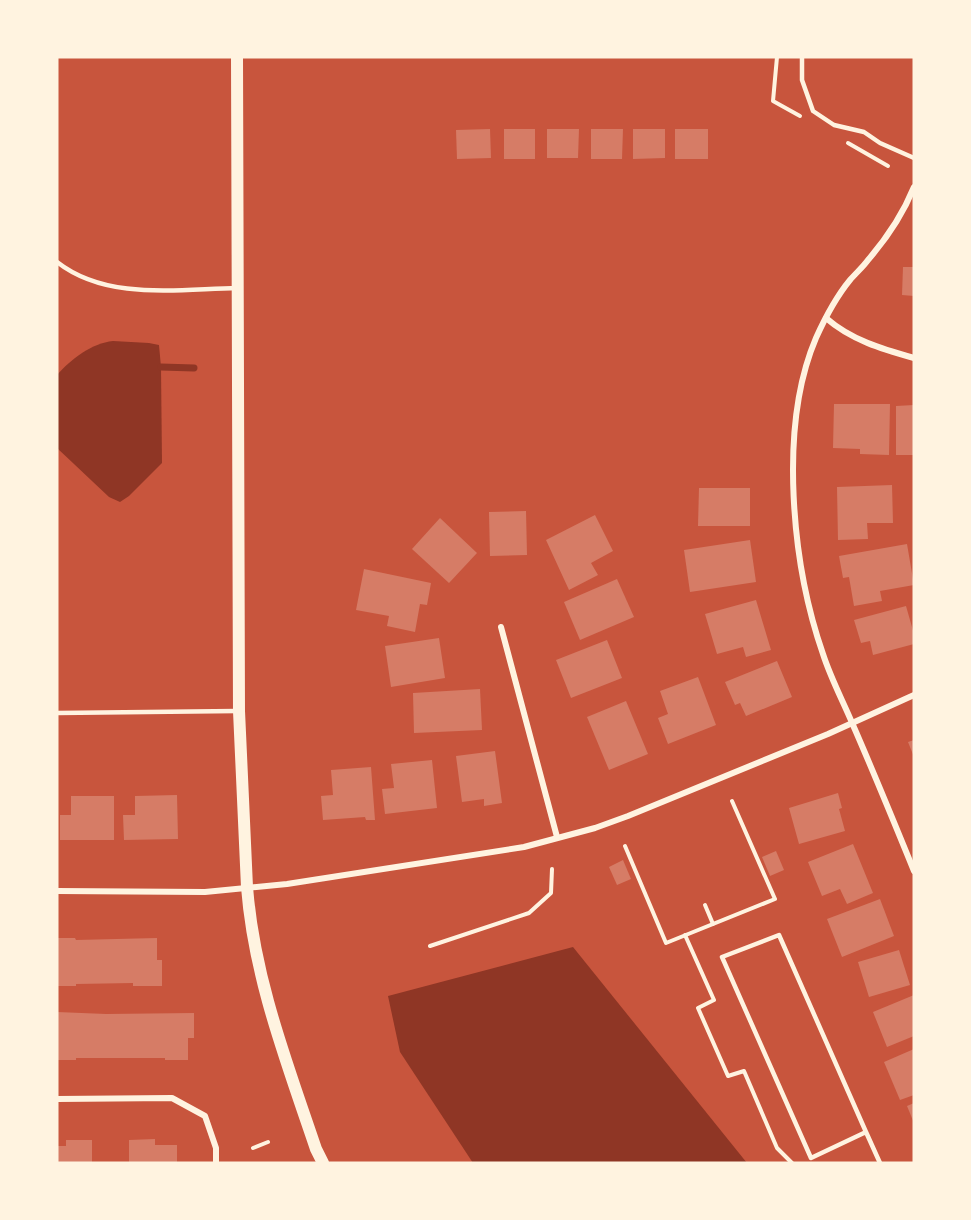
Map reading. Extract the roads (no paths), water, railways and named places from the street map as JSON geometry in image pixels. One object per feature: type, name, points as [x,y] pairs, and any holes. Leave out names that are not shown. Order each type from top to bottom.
[{"type":"main road","points":[[237,57],[239,711],[249,914],[268,1004],[316,1149],[323,1163]]},
{"type":"street","points":[[914,187],[898,219],[884,240],[850,279],[826,318],[807,362],[796,411],[794,447],[795,506],[804,579],[812,616],[832,679],[914,871]]},
{"type":"street","points":[[826,318],[840,330],[863,341],[914,358]]},
{"type":"street","points":[[501,627],[557,837]]},
{"type":"street","points":[[57,891],[205,892],[287,884],[524,847],[628,816],[914,695]]},
{"type":"street","points":[[57,1099],[172,1098],[205,1116],[216,1148],[216,1163]]},
{"type":"lane","points":[[802,57],[802,80],[813,111],[834,125],[864,132],[880,143],[914,158]]},
{"type":"lane","points":[[57,262],[68,270],[98,283],[126,290],[238,288]]},
{"type":"lane","points":[[57,713],[239,711]]},
{"type":"lane","points":[[866,1132],[811,1158],[722,957],[779,935],[880,1163]]},
{"type":"waterway","points":[[161,367],[194,368]]}]
